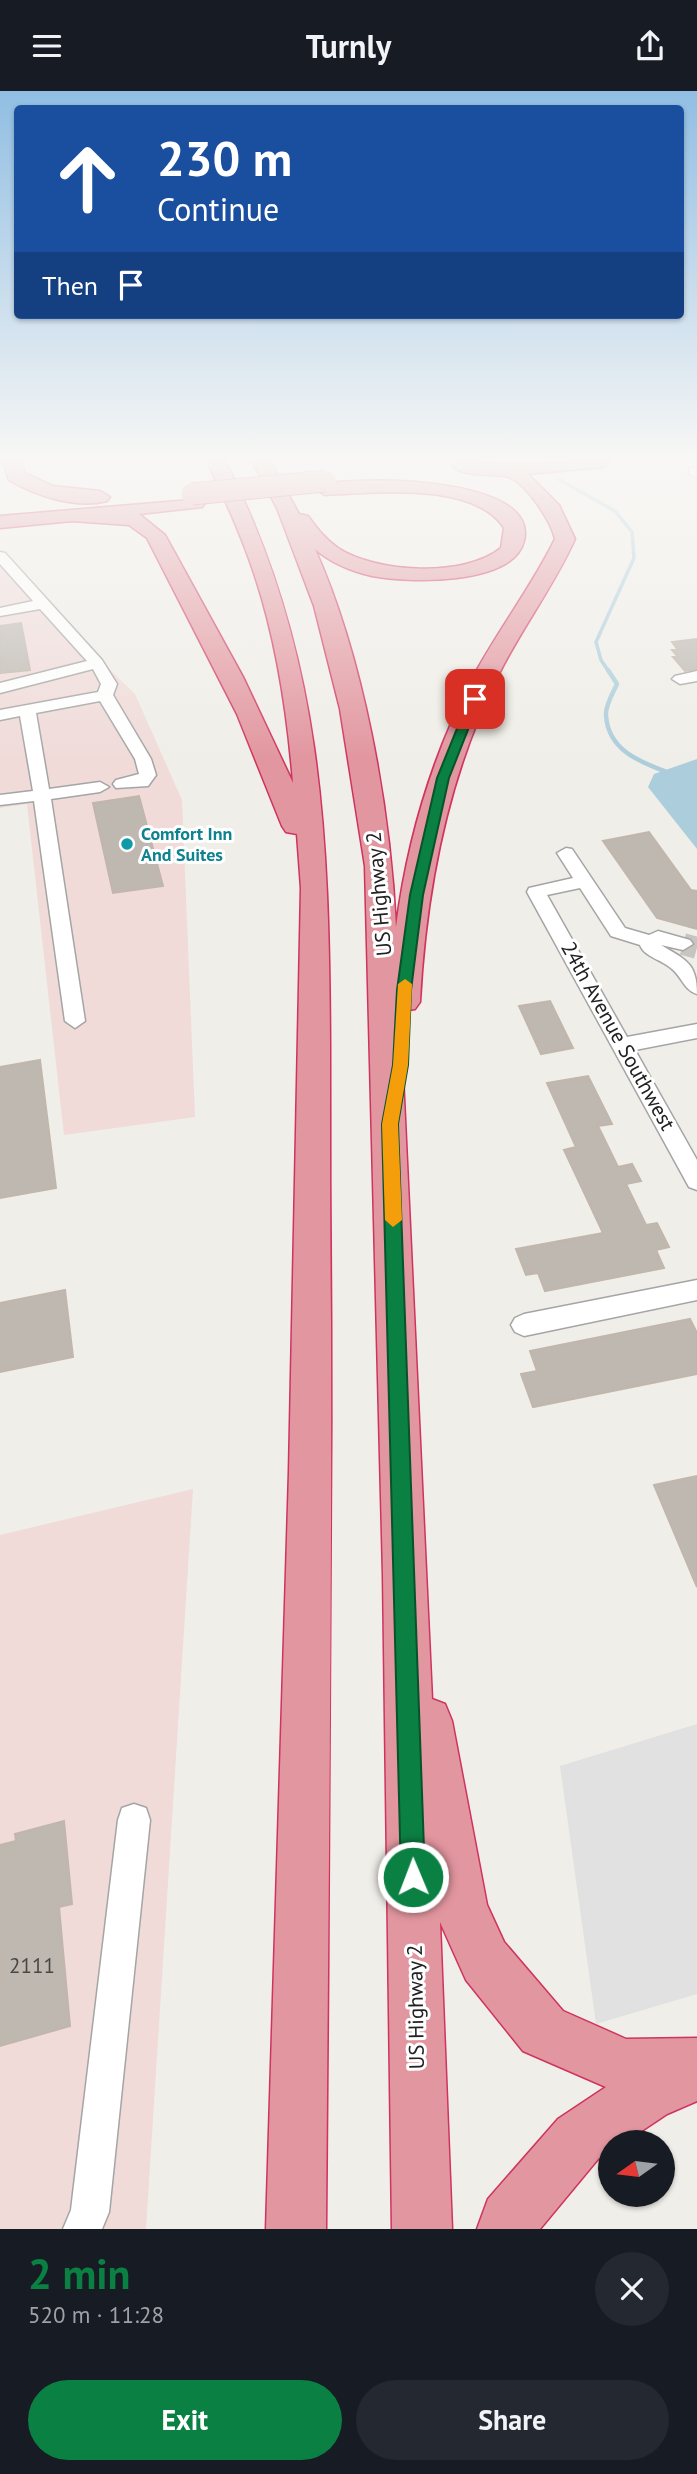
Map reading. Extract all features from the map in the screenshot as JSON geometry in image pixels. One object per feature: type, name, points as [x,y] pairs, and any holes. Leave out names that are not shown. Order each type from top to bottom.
[{"type":"highway","points":[[169,561],[242,694],[276,768],[296,827],[314,926]]},
{"type":"highway","points":[[256,561],[265,574],[286,645],[309,809],[314,926],[310,1472],[296,2229]]},
{"type":"highway","name":"US Highway 2","points":[[310,561],[334,625],[367,785],[379,866],[405,1575],[422,2229]]},
{"type":"highway","points":[[353,561],[385,572],[424,575],[469,569],[491,561]]},
{"type":"highway","points":[[390,1124],[401,1065],[404,990],[417,895],[443,778],[487,674],[552,561]]},
{"type":"highway","points":[[405,1575],[444,1826],[461,1908],[485,1961],[543,2031],[625,2067],[697,2066]]},
{"type":"highway","points":[[507,2229],[509,2220],[578,2139],[647,2094],[697,2073]]},
{"type":"street","points":[[4,561],[97,663],[109,684],[105,695]]},
{"type":"street","points":[[0,612],[42,604]]},
{"type":"street","points":[[0,688],[97,663]]},
{"type":"street","points":[[680,679],[697,676]]},
{"type":"street","points":[[0,715],[105,695]]},
{"type":"street","points":[[105,695],[143,759],[148,775],[142,782],[122,784]]},
{"type":"street","points":[[27,710],[75,1021]]},
{"type":"street","points":[[0,800],[100,787]]},
{"type":"street","points":[[566,853],[618,932],[652,943]]},
{"type":"street","points":[[536,892],[584,881]]},
{"type":"street","name":"24th Avenue Southwest","points":[[536,892],[623,1045],[690,1152],[697,1181]]},
{"type":"street","points":[[683,944],[658,937],[649,946],[679,964],[697,987]]},
{"type":"street","points":[[623,1045],[697,1031]]},
{"type":"street","points":[[524,1325],[697,1290]]},
{"type":"street","points":[[82,2229],[90,2212],[134,1820]]},
{"type":"shaded area","points":[[0,564],[135,694],[182,800],[195,1117],[64,1135],[27,804],[0,808]]},
{"type":"shaded area","points":[[193,1489],[146,2229],[0,2229],[0,1535]]},
{"type":"shaded area","points":[[697,1724],[697,1994],[596,2024],[560,1766]]},
{"type":"water","points":[[697,759],[697,849],[648,787],[654,774]]},
{"type":"building","points":[[21,623],[30,670],[0,673],[0,626]]},
{"type":"building","points":[[697,639],[697,669],[685,671],[673,657],[678,657],[672,650],[678,650],[672,642]]},
{"type":"building","name":"Comfort Inn And Suites","points":[[139,796],[163,886],[113,893],[93,803]]},
{"type":"building","points":[[649,832],[691,890],[697,891],[697,929],[657,918],[603,841]]},
{"type":"building","points":[[550,1001],[573,1048],[541,1054],[519,1006]]},
{"type":"building","points":[[40,1060],[56,1188],[0,1198],[0,1067]]},
{"type":"building","points":[[588,1076],[612,1124],[598,1126],[618,1167],[632,1164],[641,1181],[626,1184],[646,1225],[657,1223],[669,1247],[656,1250],[664,1268],[545,1291],[538,1273],[526,1275],[516,1249],[603,1233],[564,1150],[576,1147],[547,1083]]},
{"type":"building","points":[[65,1290],[73,1357],[0,1372],[0,1303]]},
{"type":"building","points":[[690,1319],[697,1333],[697,1374],[533,1407],[521,1374],[537,1371],[530,1351]]},
{"type":"building","points":[[697,1476],[697,1587],[654,1485]]},
{"type":"building","points":[[64,1821],[72,1904],[59,1907],[70,2026],[0,2046],[0,1845],[16,1841],[15,1834]]},
{"type":"waterway","points":[[609,672],[601,660],[596,642],[633,561]]},
{"type":"waterway","points":[[608,670],[617,684],[606,711],[608,728],[613,738],[629,754],[672,774]]},
{"type":"tunnel","points":[[683,944],[697,948]]},
{"type":"slow traffic","points":[[393,1220],[390,1124],[401,1065],[405,984]]},
{"type":"place","name":"Comfort Inn And Suites","points":[[127,844]]},
{"type":"route","points":[[413,1877],[390,1124],[401,1065],[404,990],[417,895],[430,829],[443,778],[475,699]]}]
